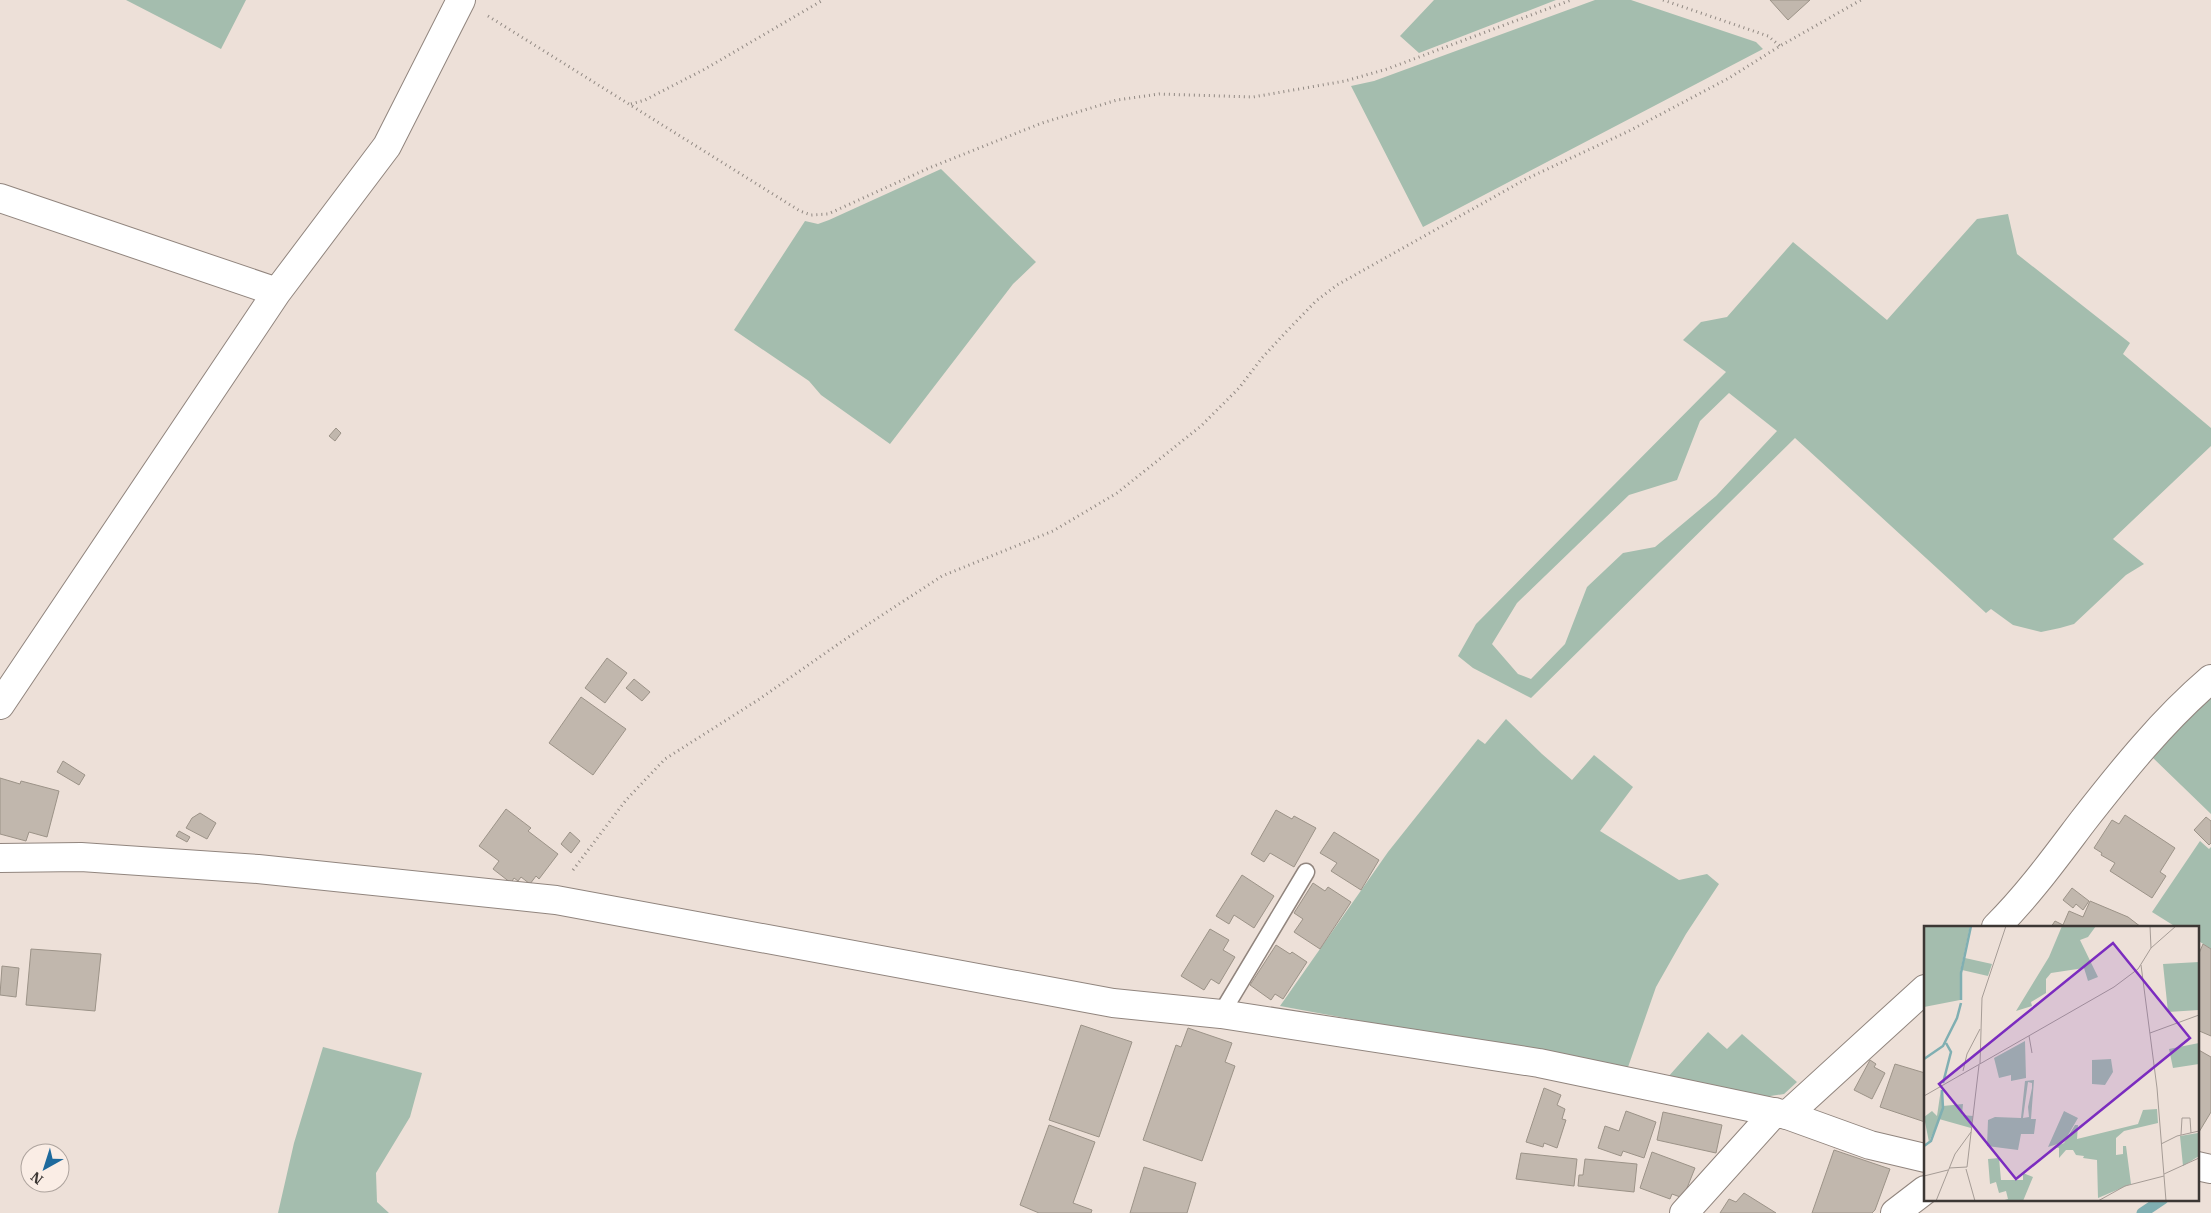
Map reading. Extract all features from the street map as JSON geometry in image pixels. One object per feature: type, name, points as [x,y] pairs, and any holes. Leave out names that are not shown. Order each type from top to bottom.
[{"type":"street","points":[[0,705],[277,292],[387,146],[461,0]]},
{"type":"street","points":[[0,198],[277,292]]},
{"type":"street","points":[[1997,926],[2024,899],[2120,774],[2152,737],[2211,679]]},
{"type":"street","points":[[0,858],[81,857],[258,869],[556,900],[1113,1003],[1221,1014],[1538,1063],[1781,1113],[1870,1145],[1924,1158]]},
{"type":"street","points":[[1684,1213],[1781,1113],[1924,990]]},
{"type":"street","points":[[2198,1166],[2211,1169]]},
{"type":"street","points":[[1895,1213],[1924,1191]]},
{"type":"lane","points":[[1221,1014],[1306,872]]},
{"type":"path","points":[[630,105],[645,100],[705,70],[823,0]]},
{"type":"path","points":[[487,16],[800,211],[811,215],[828,214],[928,168],[1042,123],[1117,100],[1159,94],[1253,97],[1345,81],[1387,69],[1571,0]]},
{"type":"path","points":[[1663,0],[1768,36],[1780,46]]},
{"type":"path","points":[[556,900],[586,850],[626,800],[665,759],[758,700],[847,638],[942,576],[1053,531],[1117,493],[1201,426],[1239,388],[1284,333],[1316,301],[1337,285],[1526,179],[1629,131],[1720,82],[1862,0]]},
{"type":"green space","points":[[126,0],[246,0],[221,49]]},
{"type":"green space","points":[[1434,0],[1556,0],[1419,53],[1400,36]]},
{"type":"green space","points":[[1595,0],[1631,0],[1756,42],[1763,49],[1423,227],[1351,86],[1374,81]]},
{"type":"green space","points":[[941,169],[1036,262],[1013,284],[890,444],[821,395],[809,381],[734,330],[805,221],[818,224],[829,220]]},
{"type":"green space","points":[[2008,214],[2017,254],[2130,343],[2123,354],[2211,428],[2211,446],[2113,539],[2144,564],[2126,575],[2074,624],[2041,632],[2013,625],[1991,609],[1986,613],[1795,438],[1531,698],[1473,668],[1458,656],[1476,624],[1726,372],[1683,340],[1701,322],[1727,317],[1793,242],[1887,320],[1977,219]],"holes":[[[1729,393],[1777,431],[1716,496],[1655,547],[1623,553],[1587,587],[1565,644],[1531,679],[1518,674],[1492,644],[1517,603],[1629,495],[1677,480],[1700,421]]]},
{"type":"green space","points":[[2211,697],[2211,814],[2151,756]]},
{"type":"green space","points":[[1506,719],[1572,780],[1594,755],[1633,787],[1600,831],[1679,880],[1707,874],[1719,884],[1686,934],[1656,987],[1627,1070],[1280,1006],[1388,852],[1478,739],[1485,744]]},
{"type":"green space","points":[[2200,841],[2209,849],[2211,847],[2211,949],[2198,941],[2198,926],[2174,926],[2152,912]]},
{"type":"green space","points":[[1708,1032],[1727,1049],[1742,1034],[1797,1082],[1784,1094],[1764,1097],[1668,1077]]},
{"type":"green space","points":[[323,1047],[422,1073],[410,1117],[376,1173],[377,1202],[389,1213],[278,1213],[294,1143]]},
{"type":"building","points":[[1770,0],[1810,0],[1788,20]]},
{"type":"building","points":[[336,428],[341,433],[335,441],[329,436]]},
{"type":"building","points":[[607,658],[627,673],[605,703],[585,688]]},
{"type":"building","points":[[634,679],[650,692],[642,701],[626,688]]},
{"type":"building","points":[[581,697],[626,729],[593,775],[549,743]]},
{"type":"building","points":[[63,761],[85,775],[79,785],[57,772]]},
{"type":"building","points":[[0,778],[20,784],[21,781],[59,791],[47,837],[29,832],[26,841],[0,834]]},
{"type":"building","points":[[506,809],[531,828],[528,831],[558,854],[539,879],[536,876],[530,884],[521,877],[518,881],[514,878],[511,883],[493,869],[499,861],[479,846]]},
{"type":"building","points":[[1276,810],[1292,819],[1294,816],[1316,828],[1294,867],[1270,853],[1264,862],[1251,854]]},
{"type":"building","points":[[200,813],[216,823],[207,839],[186,828],[192,818]]},
{"type":"building","points":[[2125,815],[2175,848],[2160,872],[2166,876],[2152,898],[2110,871],[2115,863],[2101,855],[2102,853],[2094,848],[2112,820],[2119,824]]},
{"type":"building","points":[[2206,817],[2211,821],[2211,843],[2209,845],[2194,830]]},
{"type":"building","points":[[179,831],[190,837],[187,842],[176,836]]},
{"type":"building","points":[[570,832],[580,841],[571,853],[561,844]]},
{"type":"building","points":[[1334,832],[1379,860],[1361,890],[1331,871],[1337,863],[1320,853]]},
{"type":"building","points":[[1242,875],[1274,896],[1254,928],[1234,915],[1229,924],[1216,916]]},
{"type":"building","points":[[1313,883],[1325,891],[1328,887],[1351,902],[1320,949],[1294,932],[1303,919],[1294,913]]},
{"type":"building","points":[[2072,888],[2089,901],[2083,910],[2076,904],[2073,908],[2063,900]]},
{"type":"building","points":[[2090,901],[2128,917],[2140,926],[2052,926],[2055,921],[2063,925],[2069,911],[2083,917]]},
{"type":"building","points":[[1210,929],[1229,940],[1223,950],[1235,957],[1219,984],[1211,979],[1204,990],[1181,976]]},
{"type":"building","points":[[2203,944],[2211,949],[2211,1036],[2198,1030],[2198,956]]},
{"type":"building","points":[[1276,945],[1290,954],[1292,952],[1307,962],[1283,999],[1275,994],[1271,1000],[1250,985]]},
{"type":"building","points":[[31,949],[101,954],[95,1011],[26,1005]]},
{"type":"building","points":[[2,966],[19,968],[16,997],[0,995]]},
{"type":"building","points":[[1081,1025],[1132,1042],[1099,1137],[1049,1120]]},
{"type":"building","points":[[1188,1028],[1232,1043],[1225,1062],[1235,1066],[1202,1161],[1143,1140],[1176,1045],[1181,1047]]},
{"type":"building","points":[[2198,1050],[2211,1057],[2211,1112],[2199,1132]]},
{"type":"building","points":[[1870,1060],[1876,1064],[1874,1067],[1885,1073],[1872,1099],[1854,1090]]},
{"type":"building","points":[[1895,1064],[1924,1073],[1924,1122],[1880,1107]]},
{"type":"building","points":[[1544,1088],[1561,1095],[1557,1105],[1565,1109],[1562,1119],[1566,1120],[1557,1148],[1544,1143],[1543,1147],[1526,1142]]},
{"type":"building","points":[[1626,1111],[1656,1122],[1644,1158],[1623,1151],[1621,1156],[1598,1148],[1605,1126],[1619,1131]]},
{"type":"building","points":[[1663,1112],[1722,1125],[1716,1153],[1657,1140]]},
{"type":"building","points":[[1049,1125],[1095,1142],[1073,1203],[1092,1210],[1091,1213],[1039,1213],[1020,1205]]},
{"type":"building","points":[[1834,1150],[1890,1169],[1875,1210],[1872,1213],[1812,1213]]},
{"type":"building","points":[[1652,1152],[1695,1168],[1683,1198],[1672,1194],[1670,1199],[1640,1188]]},
{"type":"building","points":[[1521,1153],[1577,1159],[1574,1186],[1516,1179]]},
{"type":"building","points":[[1585,1159],[1637,1164],[1634,1192],[1578,1186],[1579,1175],[1583,1175]]},
{"type":"building","points":[[1144,1167],[1196,1183],[1187,1213],[1130,1213]]},
{"type":"building","points":[[1744,1193],[1776,1213],[1720,1213],[1729,1199],[1736,1202]]},
{"type":"waterway","points":[[2142,1213],[2162,1200]]}]
